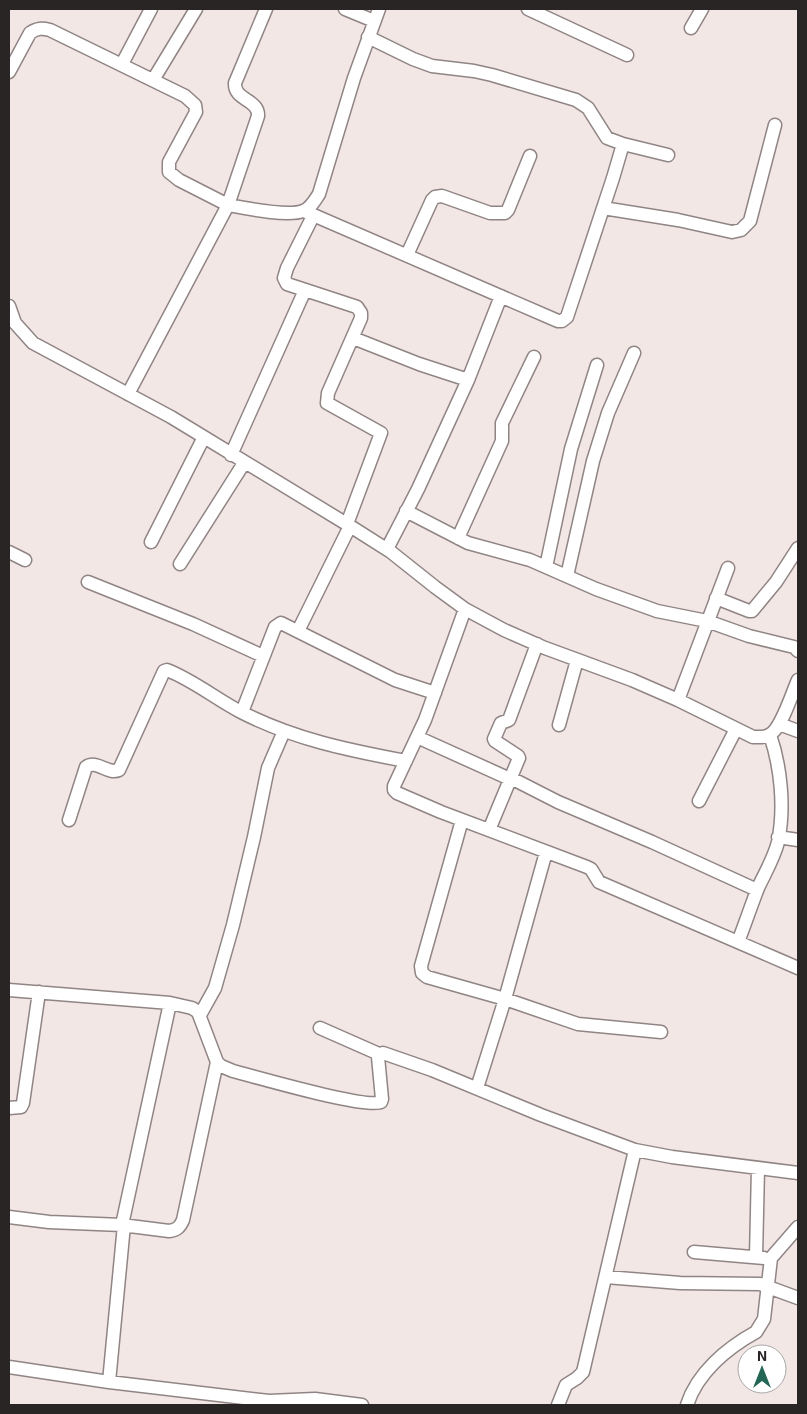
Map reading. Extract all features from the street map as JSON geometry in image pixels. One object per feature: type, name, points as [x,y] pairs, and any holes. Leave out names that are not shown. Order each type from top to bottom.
[{"type":"street","points":[[122,64],[151,9]]},
{"type":"street","points":[[154,80],[196,9]]},
{"type":"street","points":[[128,394],[228,205],[258,116],[256,106],[234,90],[235,83],[266,9]]},
{"type":"street","points":[[298,631],[349,525],[381,433],[330,407],[327,403],[328,393],[361,318],[358,307],[287,284],[284,274],[308,214],[322,186],[368,38],[377,15],[345,9]]},
{"type":"street","points":[[528,9],[627,55]]},
{"type":"street","points":[[691,28],[702,9]]},
{"type":"street","points":[[9,72],[30,33],[38,28],[50,30],[154,80],[192,102],[196,112],[168,168],[169,172],[179,180],[228,205],[258,211],[308,214],[558,321],[565,319],[623,144]]},
{"type":"street","points":[[368,38],[412,59],[432,66],[474,70],[576,100],[588,108],[607,138],[668,155]]},
{"type":"street","points":[[603,208],[678,220],[732,232],[741,230],[750,221],[775,125]]},
{"type":"street","points":[[407,255],[432,200],[435,198],[442,196],[490,213],[505,213],[508,210],[530,156]]},
{"type":"street","points":[[231,454],[305,290]]},
{"type":"street","points":[[387,549],[468,380],[501,296]]},
{"type":"street","points":[[9,306],[12,326],[33,343],[204,437],[349,525],[387,549],[465,609],[504,630],[632,680],[678,700],[736,729],[762,738],[770,735],[779,724],[798,680]]},
{"type":"street","points":[[353,338],[419,364],[468,380]]},
{"type":"street","points":[[567,576],[593,461],[608,413],[634,353]]},
{"type":"street","points":[[458,538],[502,441],[502,423],[534,357]]},
{"type":"street","points":[[546,567],[571,449],[597,366]]},
{"type":"street","points":[[151,542],[204,437]]},
{"type":"street","points":[[180,564],[244,463]]},
{"type":"street","points":[[406,511],[468,543],[530,560],[657,611],[707,621],[749,636],[794,647],[798,651]]},
{"type":"street","points":[[716,598],[749,611],[752,610],[776,582],[798,548]]},
{"type":"street","points":[[9,552],[24,560]]},
{"type":"street","points":[[678,700],[728,568]]},
{"type":"street","points":[[88,582],[194,624],[262,656]]},
{"type":"street","points":[[465,609],[435,693],[394,786],[394,790],[397,793],[462,820],[591,869],[599,882],[798,968]]},
{"type":"street","points":[[242,712],[262,656],[278,624],[284,624],[396,680],[435,693]]},
{"type":"street","points":[[489,830],[519,757],[494,739],[501,723],[509,720],[537,644]]},
{"type":"street","points":[[559,725],[577,660]]},
{"type":"street","points":[[69,820],[88,765],[94,764],[112,771],[118,770],[164,671],[169,670],[242,712],[284,732],[339,748],[406,761]]},
{"type":"street","points":[[779,724],[798,731]]},
{"type":"street","points":[[699,801],[736,729]]},
{"type":"street","points":[[200,1015],[215,988],[233,925],[268,768],[284,732]]},
{"type":"street","points":[[738,942],[776,848],[778,837],[780,780],[778,764],[770,735]]},
{"type":"street","points":[[417,737],[558,802],[758,890]]},
{"type":"street","points":[[462,820],[421,966],[422,973],[427,977],[505,999],[578,1024],[661,1032]]},
{"type":"street","points":[[778,837],[798,840]]},
{"type":"street","points":[[476,1088],[505,999],[546,852]]},
{"type":"street","points":[[9,990],[170,1003],[192,1008],[200,1015],[217,1062],[183,1220],[175,1230],[169,1231],[123,1225],[50,1222],[9,1217]]},
{"type":"street","points":[[9,1108],[21,1107],[23,1104],[39,992]]},
{"type":"street","points":[[109,1382],[123,1225],[170,1003]]},
{"type":"street","points":[[320,1028],[379,1054],[383,1052],[432,1070],[541,1115],[635,1150],[672,1157],[798,1173]]},
{"type":"street","points":[[217,1062],[226,1069],[233,1071],[352,1101],[375,1104],[381,1102],[382,1099],[379,1054]]},
{"type":"street","points":[[558,1405],[566,1385],[577,1378],[582,1372],[635,1150]]},
{"type":"street","points":[[756,1257],[758,1168]]},
{"type":"street","points":[[687,1405],[695,1386],[703,1374],[713,1363],[758,1328],[764,1319],[770,1258],[798,1227]]},
{"type":"street","points":[[694,1252],[770,1258]]},
{"type":"street","points":[[606,1277],[680,1283],[753,1283],[768,1285],[798,1298]]},
{"type":"street","points":[[9,1367],[109,1382],[269,1400],[315,1399],[362,1405]]}]
